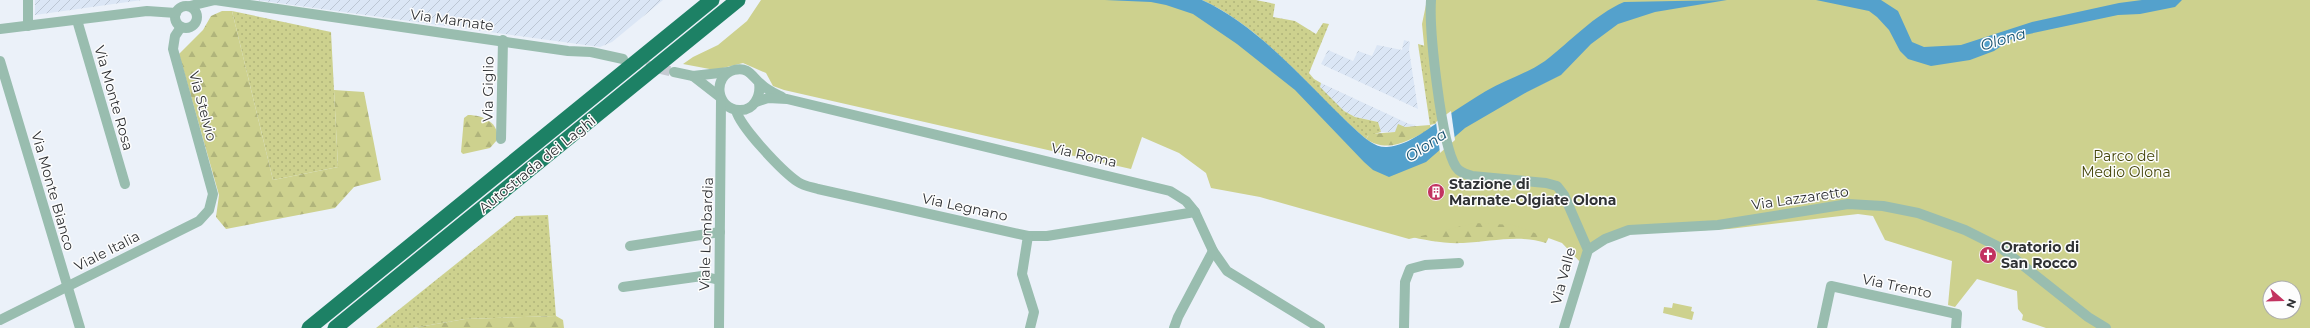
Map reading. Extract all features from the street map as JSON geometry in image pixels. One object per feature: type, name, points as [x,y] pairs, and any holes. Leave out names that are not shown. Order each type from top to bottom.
[{"type":"highway","name":"Autostrada dei Laghi","points":[[309,328],[712,0]]},
{"type":"highway","name":"Autostrada dei Laghi","points":[[335,328],[738,0]]},
{"type":"street","points":[[28,0],[28,26]]},
{"type":"street","name":"Via Marnate","points":[[176,13],[182,7],[215,0],[591,52],[622,61]]},
{"type":"street","name":"Via Valle","points":[[1431,0],[1430,22],[1443,116],[1450,155],[1456,167],[1465,174],[1472,176],[1552,184],[1564,195],[1577,220],[1588,250],[1564,328]]},
{"type":"street","points":[[0,29],[147,11],[176,13],[176,22],[181,27],[191,27],[197,21],[196,12],[190,6]]},
{"type":"street","name":"Via Monte Rosa","points":[[77,20],[125,184]]},
{"type":"street","name":"Via Stelvio","points":[[181,27],[175,36],[173,49],[213,194]]},
{"type":"street","name":"Via Giglio","points":[[501,139],[503,40]]},
{"type":"street","name":"Via Monte Bianco","points":[[0,61],[80,328]]},
{"type":"street","name":"Via Roma","points":[[728,72],[738,69],[745,69],[756,77],[759,83],[787,99]]},
{"type":"street","points":[[674,72],[693,76],[728,72]]},
{"type":"street","points":[[721,98],[719,86],[721,79],[728,72]]},
{"type":"street","points":[[693,76],[721,98],[726,105],[736,110]]},
{"type":"street","points":[[752,105],[760,89],[759,83]]},
{"type":"street","name":"Viale Lombardia","points":[[719,328],[722,140],[721,98]]},
{"type":"street","name":"Via Roma","points":[[736,110],[768,98],[787,99],[1170,191],[1186,201],[1196,212],[1213,251],[1227,271],[1320,328]]},
{"type":"street","name":"Via Legnano","points":[[751,134],[745,118],[752,105]]},
{"type":"street","name":"Viale Lombardia","points":[[722,140],[728,122],[736,110]]},
{"type":"street","name":"Via Legnano","points":[[736,110],[741,123],[788,174],[807,186],[1028,236],[1047,236],[1196,212]]},
{"type":"street","name":"Viale Italia","points":[[0,320],[199,221],[209,210],[213,194]]},
{"type":"street","name":"Via Lazzaretto","points":[[1588,250],[1605,239],[1629,230],[1718,225],[1848,204],[1883,206],[1918,213],[1966,230],[2001,248],[2088,317],[2106,328]]},
{"type":"street","points":[[630,246],[720,232]]},
{"type":"street","points":[[1028,236],[1022,274],[1034,312],[1030,328]]},
{"type":"street","points":[[1174,328],[1178,317],[1213,251]]},
{"type":"street","points":[[1404,328],[1405,282],[1410,269],[1425,265],[1459,263]]},
{"type":"street","points":[[623,287],[702,276],[719,280]]},
{"type":"street","name":"Via Trento","points":[[1822,328],[1831,286],[1957,314],[1956,328]]},
{"type":"shaded area","points":[[35,0],[142,0],[35,15]]},
{"type":"shaded area","points":[[256,0],[663,0],[612,42],[600,47]]},
{"type":"shaded area","points":[[1404,40],[1410,42],[1409,50],[1418,109],[1321,64],[1328,50],[1353,61],[1358,51],[1372,56],[1377,45],[1402,50]]},
{"type":"shaded area","points":[[1321,83],[1409,124],[1416,125],[1405,127],[1395,132],[1381,132],[1378,122],[1355,117],[1344,111],[1319,87]]},
{"type":"green space","name":"Parco del Medio Olona","points":[[761,0],[1179,0],[1302,81],[1365,157],[1442,137],[1429,95],[1422,24],[1427,0],[2310,0],[2310,328],[2046,328],[2022,320],[2023,315],[2018,309],[2017,291],[1977,279],[1955,307],[1948,305],[1952,261],[1885,240],[1873,216],[1858,214],[1729,229],[1626,234],[1598,247],[1581,263],[1562,243],[1513,225],[1474,223],[1409,239],[1260,197],[1211,188],[1206,173],[1179,153],[1142,137],[1131,169],[784,90],[773,86],[766,73],[743,63],[715,70],[683,64],[693,57],[718,45],[747,21]]},
{"type":"green space","points":[[1202,0],[1256,0],[1275,4],[1273,17],[1295,21],[1316,34],[1323,23],[1329,24],[1309,73],[1314,79],[1321,83],[1320,87],[1344,111],[1355,117],[1378,122],[1381,132],[1368,136],[1366,139],[1269,45],[1226,13]]},
{"type":"green space","points":[[222,11],[232,11],[273,180],[338,167],[334,90],[364,92],[381,180],[354,187],[335,208],[226,229],[216,217],[219,195],[179,54],[203,30],[211,16]]},
{"type":"green space","points":[[232,11],[331,32],[338,167],[273,180]]},
{"type":"green space","points":[[1418,44],[1429,47],[1438,123],[1430,125]]},
{"type":"green space","points":[[468,115],[485,118],[496,129],[497,140],[490,148],[463,154],[461,152],[464,118]]},
{"type":"green space","points":[[1398,124],[1405,127],[1430,125],[1431,129],[1399,144],[1383,145],[1366,139],[1370,134],[1395,132]]},
{"type":"green space","points":[[1497,213],[1550,235],[1546,243],[1536,240],[1504,239],[1449,243],[1407,236]]},
{"type":"green space","points":[[548,215],[556,316],[465,319],[413,328],[376,328],[516,216]]},
{"type":"green space","points":[[1673,303],[1692,307],[1691,311],[1694,312],[1692,320],[1663,313],[1664,307],[1672,308]]},
{"type":"green space","points":[[556,316],[563,320],[564,328],[413,328],[465,319]]},
{"type":"water","name":"Olona","points":[[1105,0],[1202,0],[1224,12],[1266,42],[1358,132],[1375,145],[1387,147],[1396,146],[1412,139],[1486,91],[1538,66],[1593,21],[1613,7],[1624,2],[1727,0],[1655,12],[1618,24],[1591,44],[1561,75],[1527,92],[1465,128],[1426,162],[1389,177],[1373,170],[1364,162],[1295,90],[1237,44],[1193,14],[1166,5],[1151,2]]},
{"type":"water","name":"Olona","points":[[1816,0],[1881,0],[1898,11],[1912,42],[1924,47],[1961,45],[2032,22],[2119,3],[2142,0],[2182,0],[2175,7],[2140,14],[2118,15],[2015,37],[1994,51],[1970,60],[1931,66],[1908,59],[1900,51],[1889,30],[1869,11]]},
{"type":"pier","points":[[1451,111],[1455,140],[1440,153],[1436,122]]},
{"type":"tunnel","points":[[631,62],[674,72]]},
{"type":"place","name":"Stazione di Marnate-Olgiate Olona","points":[[1436,192]]},
{"type":"place","name":"Oratorio di San Rocco","points":[[1988,255]]}]
